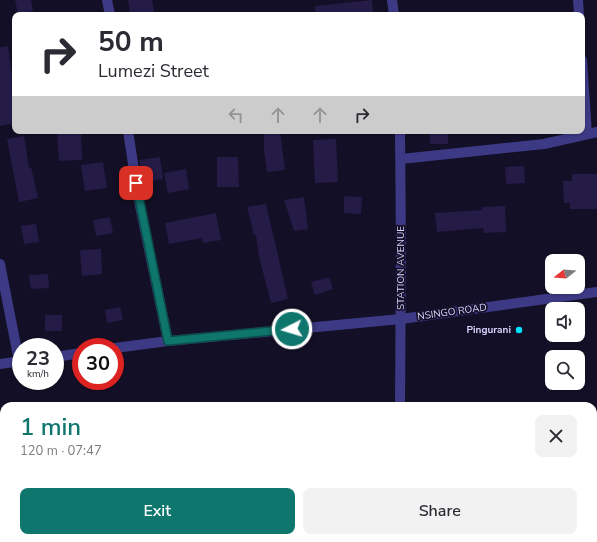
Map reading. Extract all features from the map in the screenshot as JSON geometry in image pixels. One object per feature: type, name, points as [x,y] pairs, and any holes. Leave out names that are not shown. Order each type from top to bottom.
[{"type":"street","points":[[107,0],[109,12]]},
{"type":"street","points":[[392,0],[394,12]]},
{"type":"street","points":[[578,0],[579,12]]},
{"type":"street","points":[[401,160],[544,144],[592,133],[585,82]]},
{"type":"street","points":[[128,134],[138,196],[168,341]]},
{"type":"street","name":"STATION AVENUE","points":[[400,134],[400,402]]},
{"type":"street","points":[[0,264],[15,338]]},
{"type":"street","name":"NSINGO ROAD","points":[[124,347],[168,341],[401,319],[597,292]]},
{"type":"street","points":[[0,364],[12,362]]},
{"type":"building","points":[[15,0],[31,0],[33,11],[18,12]]},
{"type":"building","points":[[128,0],[152,0],[154,12],[130,12]]},
{"type":"building","points":[[372,0],[373,12],[316,12],[315,6]]},
{"type":"building","points":[[8,46],[12,76],[12,124],[0,126],[0,47]]},
{"type":"building","points":[[57,134],[81,134],[82,160],[59,161]]},
{"type":"building","points":[[264,134],[280,134],[285,170],[267,172],[264,150]]},
{"type":"building","points":[[429,134],[448,134],[448,144],[430,144]]},
{"type":"building","points":[[24,136],[29,168],[31,167],[38,198],[19,202],[7,139]]},
{"type":"building","points":[[336,139],[338,182],[315,183],[313,140]]},
{"type":"building","points":[[160,157],[163,179],[143,183],[139,160]]},
{"type":"building","points":[[217,157],[238,157],[239,187],[217,187]]},
{"type":"building","points":[[103,162],[107,188],[85,191],[81,165]]},
{"type":"building","points":[[524,166],[525,183],[506,184],[505,167]]},
{"type":"building","points":[[186,169],[189,189],[168,193],[164,173]]},
{"type":"building","points":[[572,174],[597,174],[597,209],[570,209],[570,203],[564,203],[563,181],[572,181]]},
{"type":"building","points":[[344,196],[362,197],[361,214],[344,213]]},
{"type":"building","points":[[304,197],[308,229],[294,231],[284,200]]},
{"type":"building","points":[[266,204],[288,299],[271,303],[259,257],[256,235],[254,235],[247,207]]},
{"type":"building","points":[[505,206],[506,232],[484,233],[483,228],[437,232],[435,213],[482,210],[482,207]]},
{"type":"building","points":[[216,213],[221,240],[203,243],[202,238],[169,244],[165,223]]},
{"type":"building","points":[[110,217],[113,233],[96,236],[93,220]]},
{"type":"building","points":[[36,224],[39,242],[24,244],[21,226]]},
{"type":"building","points":[[101,249],[102,274],[82,276],[80,250]]},
{"type":"building","points":[[48,274],[49,288],[31,289],[29,275]]},
{"type":"building","points":[[329,277],[333,289],[315,295],[311,282]]},
{"type":"building","points":[[120,307],[123,320],[107,323],[105,310]]},
{"type":"building","points":[[45,315],[62,315],[62,331],[45,331]]},
{"type":"place","name":"Pingurani","points":[[519,330]]},
{"type":"route","points":[[136,183],[168,341],[292,329]]}]
